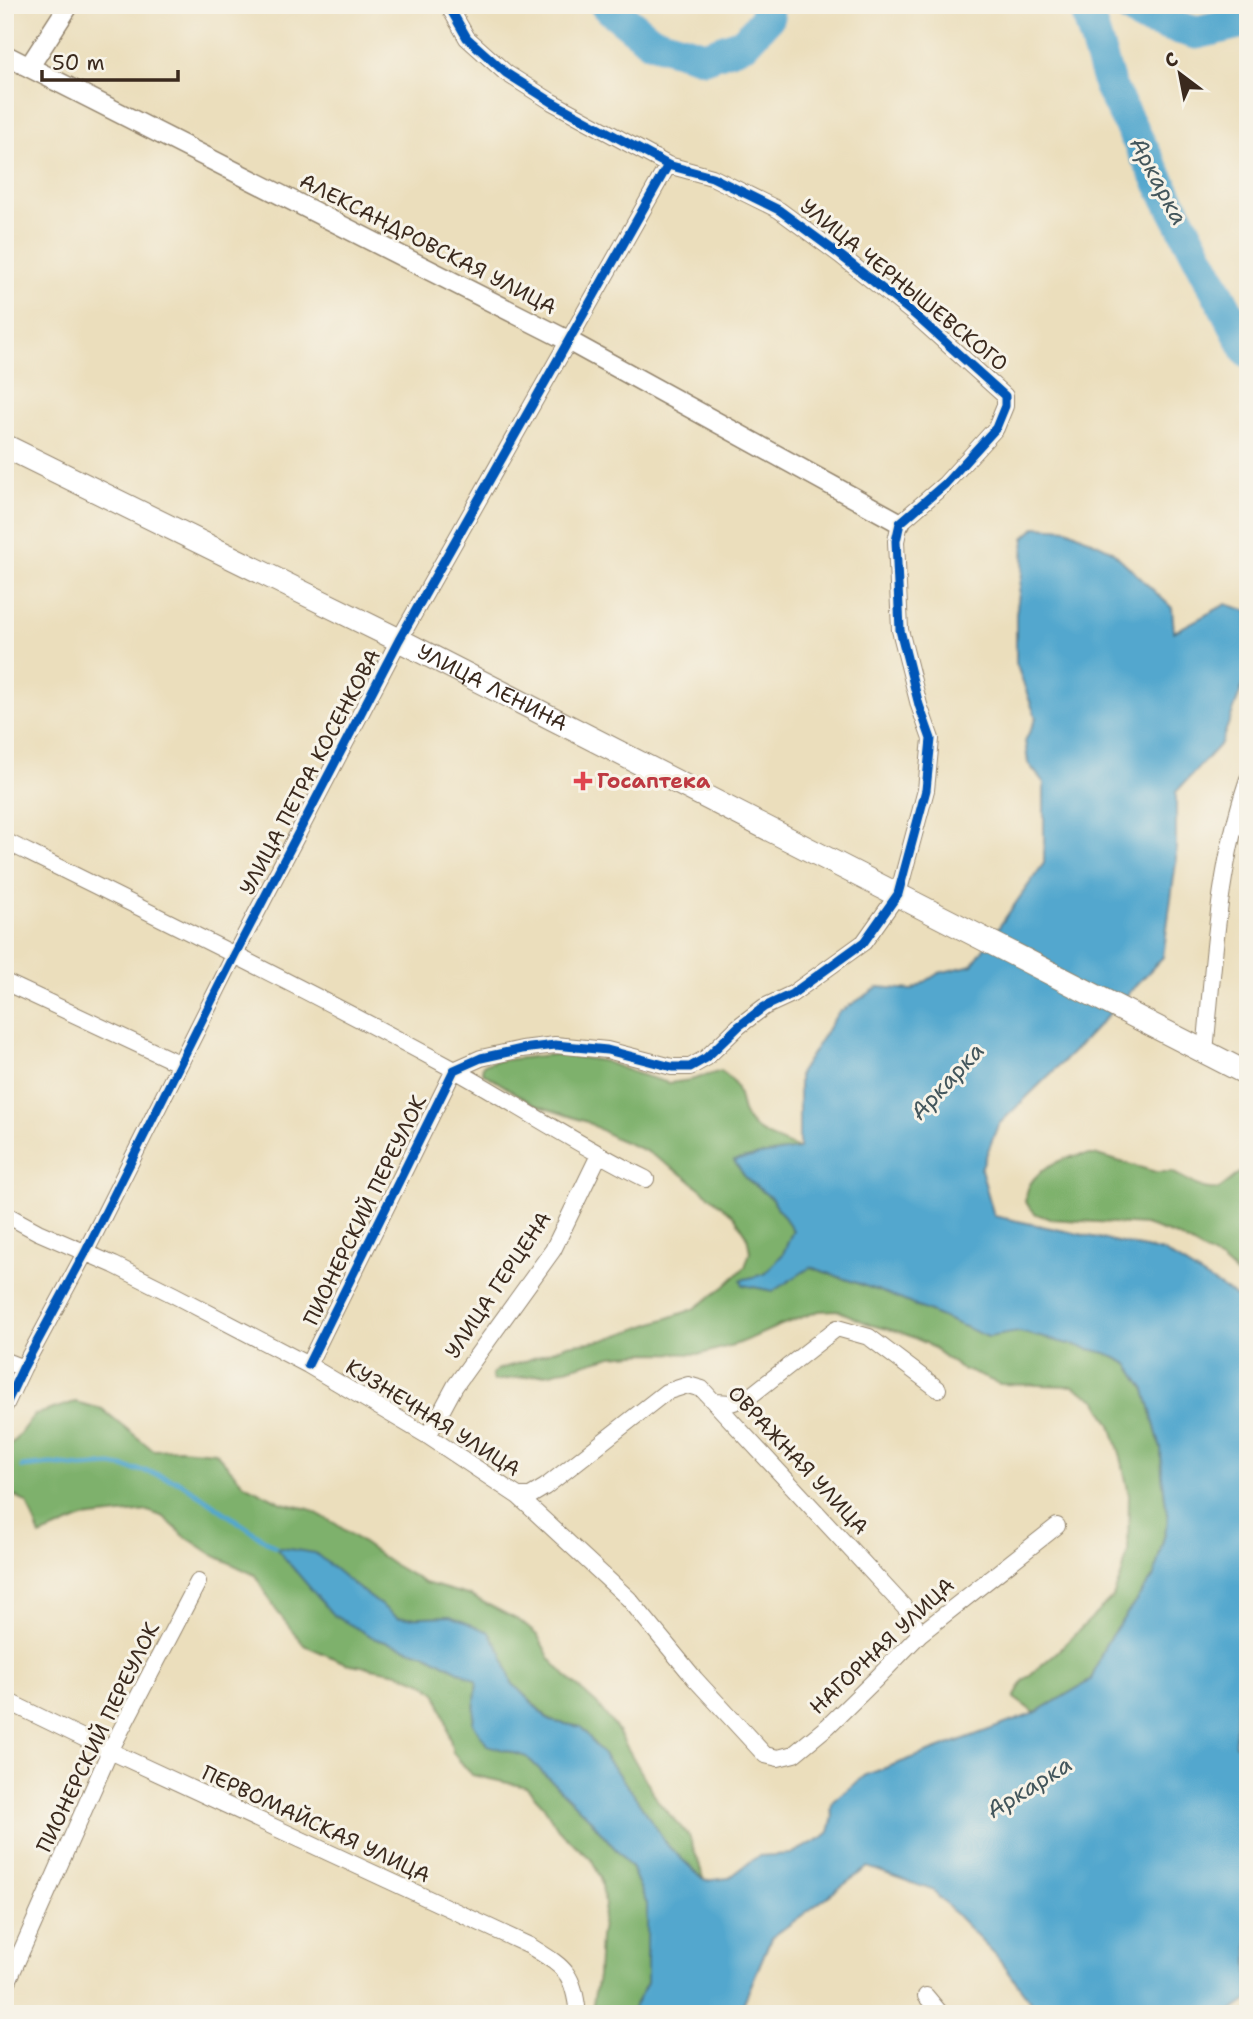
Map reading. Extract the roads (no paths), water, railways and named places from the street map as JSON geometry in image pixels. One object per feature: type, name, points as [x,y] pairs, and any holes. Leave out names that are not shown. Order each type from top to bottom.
[{"type":"main road","name":"УЛИЦА ЛЕНИНА","points":[[5,446],[399,640],[1205,1052]]},
{"type":"main road","points":[[1205,1052],[1248,1074]]},
{"type":"street","points":[[29,67],[69,5]]},
{"type":"street","name":"УЛИЦА ЧЕРНЫШЕВСКОГО","points":[[448,5],[467,38],[506,73],[552,102],[668,165],[712,177],[779,210],[914,314],[1005,396],[1005,405],[996,428],[945,484],[900,523]]},
{"type":"street","name":"АЛЕКСАНДРОВСКАЯ УЛИЦА","points":[[5,55],[568,340],[900,523]]},
{"type":"street","name":"УЛИЦА ПЕТРА КОСЕНКОВА","points":[[5,1406],[85,1254],[235,954],[399,640],[668,165]]},
{"type":"street","points":[[454,1070],[481,1058],[555,1045],[607,1050],[672,1067],[690,1067],[706,1058],[739,1026],[764,1007],[792,994],[864,942],[898,894],[926,790],[931,739],[919,705],[900,630],[896,541],[900,523]]},
{"type":"street","points":[[1205,1052],[1220,892],[1239,806],[1248,779]]},
{"type":"street","points":[[5,841],[235,954],[454,1070],[599,1155],[646,1179]]},
{"type":"street","points":[[5,982],[180,1064]]},
{"type":"street","name":"ПИОНЕРСКИЙ ПЕРЕУЛОК","points":[[308,1364],[454,1070]]},
{"type":"street","name":"УЛИЦА ГЕРЦЕНА","points":[[428,1436],[455,1385],[553,1250],[599,1155]]},
{"type":"street","name":"КУЗНЕЧНАЯ УЛИЦА","points":[[5,1214],[85,1254],[114,1265],[308,1364],[428,1436],[518,1496],[629,1599],[695,1679],[765,1755]]},
{"type":"street","points":[[716,1402],[730,1403],[749,1397],[837,1328],[869,1337],[938,1389]]},
{"type":"street","points":[[5,1361],[23,1368]]},
{"type":"street","name":"ОВРАЖНАЯ УЛИЦА","points":[[518,1496],[530,1496],[545,1486],[666,1392],[688,1385],[702,1389],[906,1609],[920,1634]]},
{"type":"street","name":"НАГОРНАЯ УЛИЦА","points":[[765,1755],[778,1758],[794,1754],[856,1699],[920,1634],[1057,1526]]},
{"type":"street","name":"ПИОНЕРСКИЙ ПЕРЕУЛОК","points":[[5,1988],[110,1751],[198,1582]]},
{"type":"street","name":"ПЕРВОМАЙСКАЯ УЛИЦА","points":[[5,1700],[530,1946],[561,1965],[575,1987],[578,2014]]},
{"type":"street","points":[[926,1996],[941,2014]]},
{"type":"street","points":[[5,2009],[17,2014]]},
{"type":"water","points":[[1036,527],[1067,529],[1111,550],[1172,608],[1174,632],[1226,604],[1248,611],[1248,672],[1221,743],[1176,792],[1176,862],[1163,957],[1073,1052],[998,1125],[981,1169],[994,1216],[1164,1252],[1248,1304],[1248,1683],[1238,1700],[1235,1744],[1248,1755],[1248,2000],[1228,2014],[1040,2014],[996,1955],[932,1890],[868,1867],[771,1938],[739,2014],[630,2014],[647,1983],[647,1904],[631,1867],[589,1818],[527,1757],[487,1745],[473,1723],[477,1681],[429,1655],[376,1639],[333,1615],[275,1547],[315,1553],[398,1618],[450,1616],[489,1632],[502,1653],[512,1683],[550,1721],[581,1727],[630,1789],[669,1847],[705,1881],[729,1878],[758,1856],[791,1854],[822,1838],[829,1832],[833,1801],[866,1775],[1035,1713],[1091,1680],[1106,1643],[1154,1576],[1168,1521],[1161,1449],[1145,1390],[1128,1364],[1106,1353],[1019,1332],[988,1337],[888,1294],[811,1267],[773,1291],[743,1285],[741,1280],[765,1274],[783,1254],[793,1230],[771,1198],[746,1178],[734,1161],[799,1149],[799,1074],[838,1013],[879,987],[912,990],[939,973],[972,965],[1044,863],[1044,783],[1028,763],[1025,741],[1036,718],[1016,663],[1016,614],[1024,538]]},
{"type":"waterway","name":"Аркарка","points":[[606,5],[651,41],[705,57],[744,43],[768,17],[766,5]]},
{"type":"waterway","name":"Аркарка","points":[[1085,5],[1110,87],[1248,351]]},
{"type":"waterway","points":[[1126,5],[1144,18],[1197,33],[1248,21]]},
{"type":"waterway","points":[[22,1467],[51,1464],[82,1467],[111,1465],[149,1472],[180,1482],[275,1547]]},
{"type":"place","name":"Госаптека","points":[[583,781]]}]
